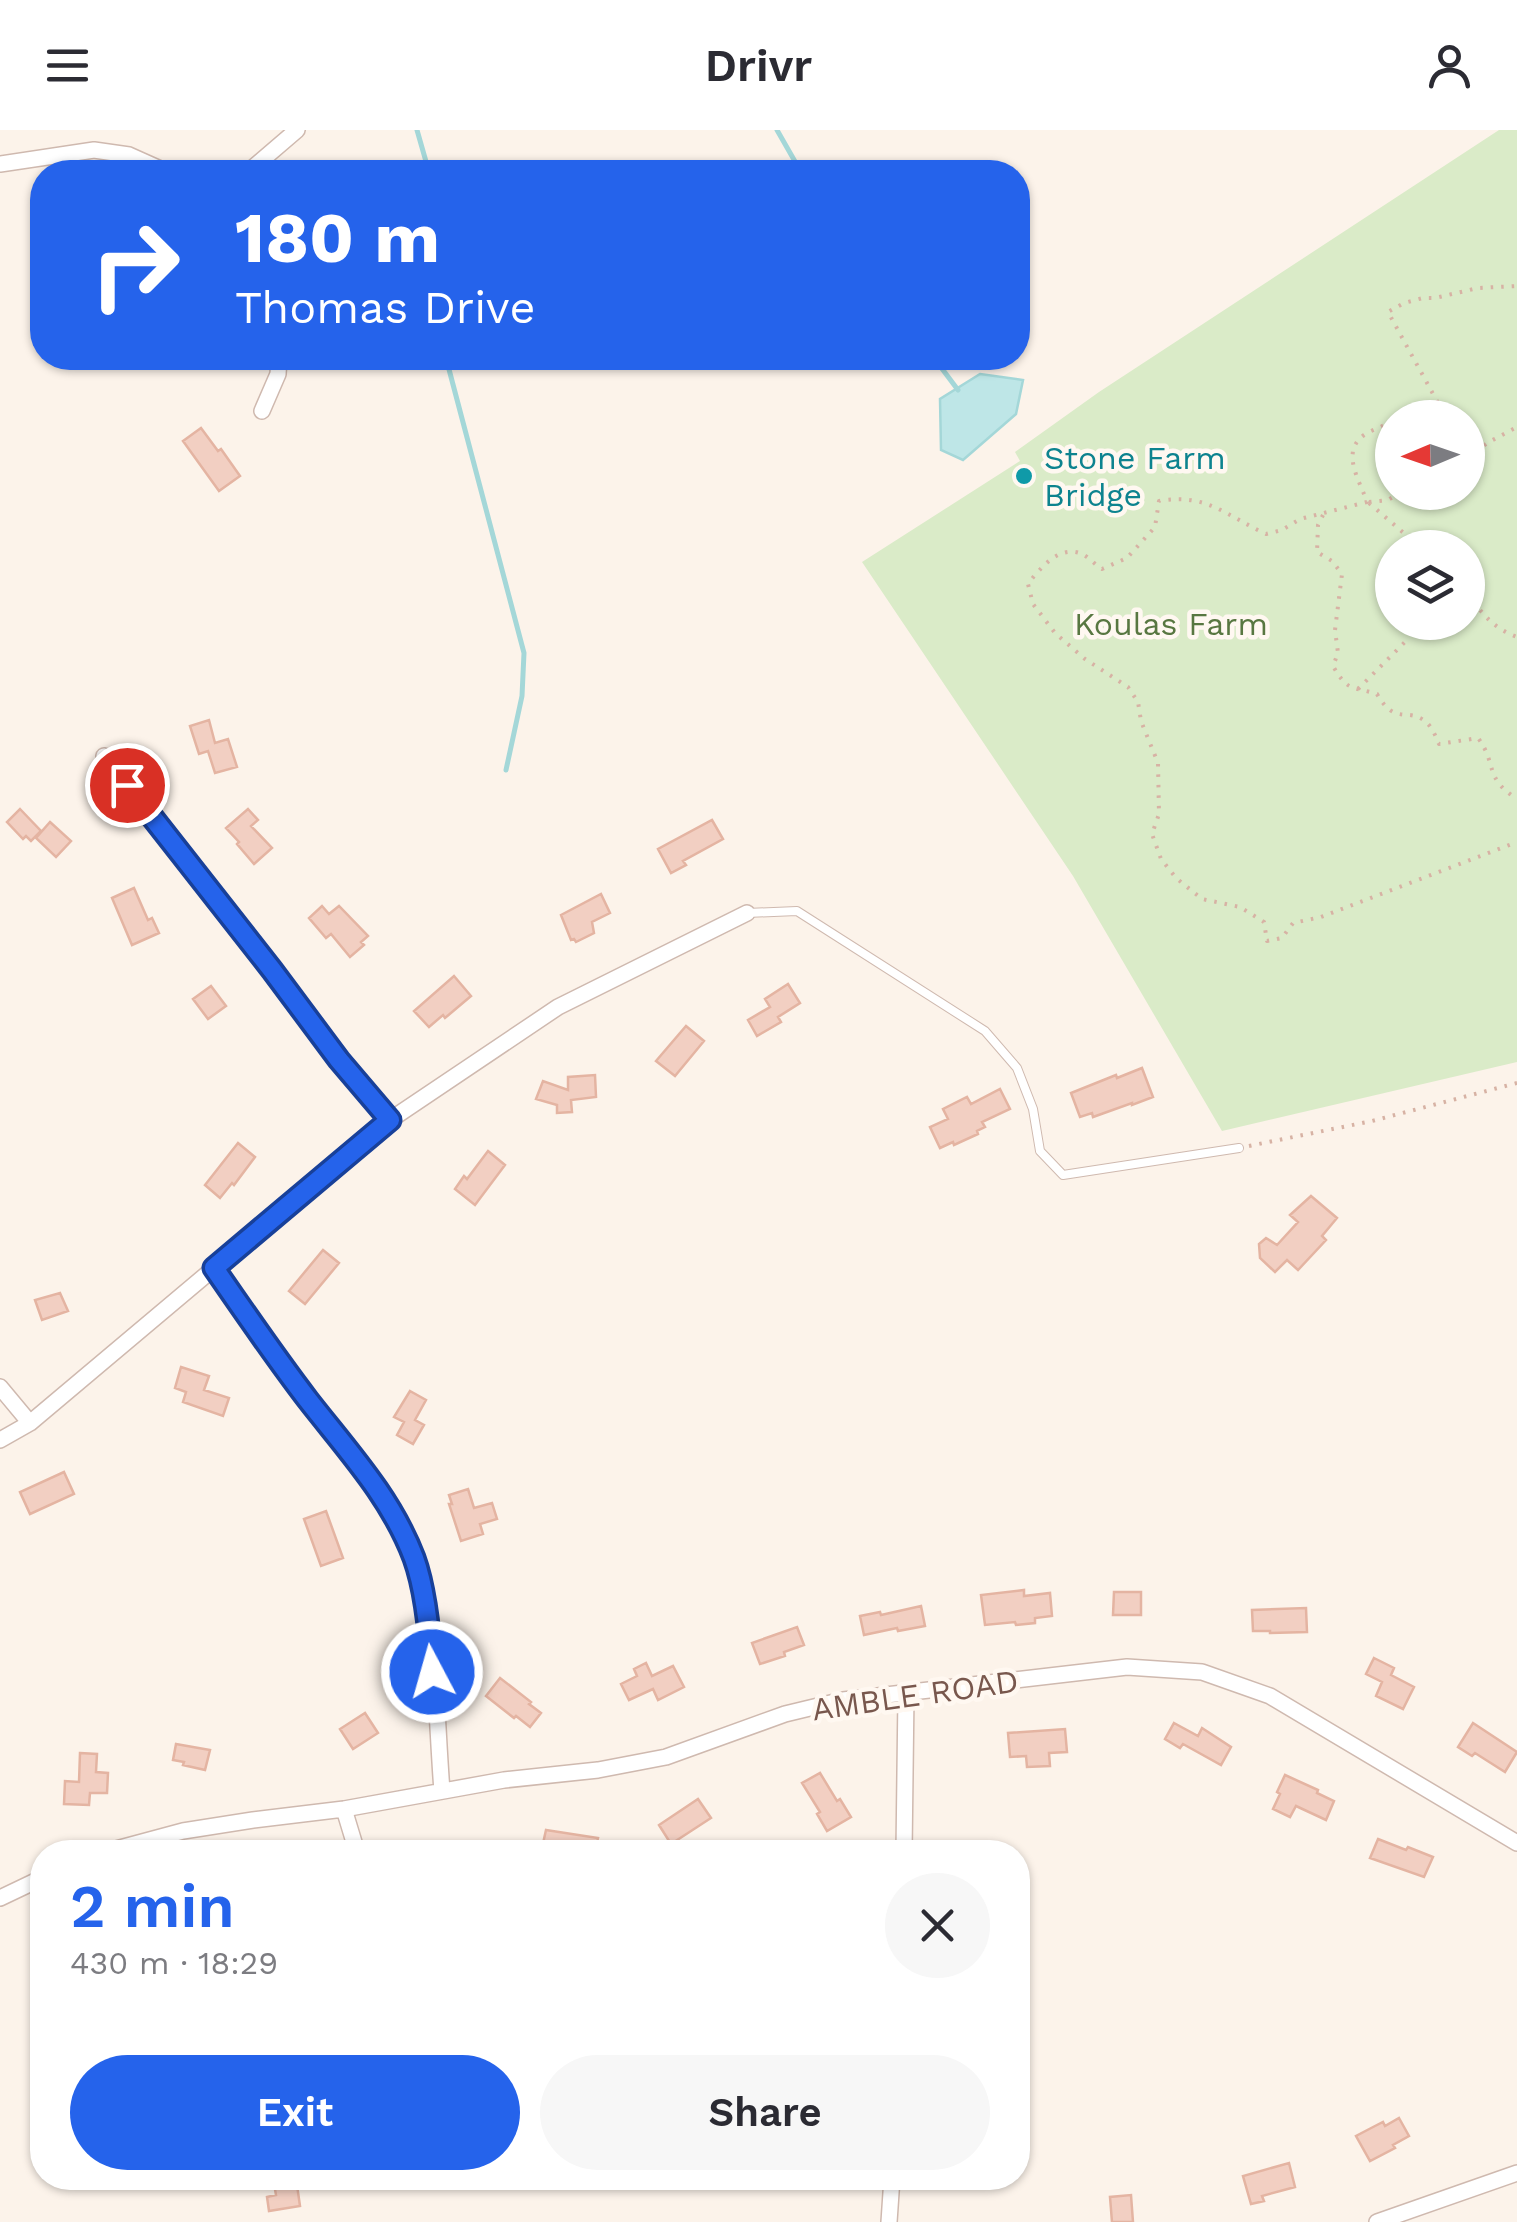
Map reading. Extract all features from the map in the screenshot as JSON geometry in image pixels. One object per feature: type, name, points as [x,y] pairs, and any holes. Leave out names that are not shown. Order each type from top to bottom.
[{"type":"street","points":[[262,160],[297,130]]},
{"type":"street","points":[[0,164],[94,150],[139,160]]},
{"type":"street","points":[[262,410],[278,370]]},
{"type":"street","points":[[104,756],[339,1060],[390,1120]]},
{"type":"street","points":[[0,1440],[30,1424],[390,1120],[558,1007],[747,913]]},
{"type":"street","points":[[214,1268],[272,1353],[378,1490],[416,1562],[429,1632],[442,1791]]},
{"type":"street","points":[[0,1387],[30,1424]]},
{"type":"street","name":"AMBLE ROAD","points":[[150,1840],[183,1831],[344,1809],[504,1780],[666,1758],[785,1714],[842,1700],[1128,1667],[1202,1672],[1270,1696],[1517,1843]]},
{"type":"street","points":[[904,1840],[906,1694]]},
{"type":"street","points":[[344,1809],[353,1840]]},
{"type":"street","points":[[0,1898],[30,1884]]},
{"type":"street","points":[[1377,2222],[1517,2173]]},
{"type":"street","points":[[889,2222],[891,2190]]},
{"type":"lane","points":[[747,913],[797,911],[985,1030],[1017,1068],[1033,1109],[1040,1152],[1064,1175],[1240,1148]]},
{"type":"path","points":[[1438,400],[1391,312],[1421,299],[1517,287]]},
{"type":"path","points":[[1485,446],[1517,427]]},
{"type":"path","points":[[1375,430],[1359,439],[1351,458],[1367,502],[1300,519],[1266,534],[1208,503],[1181,498],[1159,501],[1155,527],[1127,558],[1102,569],[1082,554],[1062,552],[1041,567],[1028,584],[1033,604],[1055,633],[1085,659],[1128,687],[1138,702],[1141,721],[1158,763],[1159,814],[1152,834],[1160,859],[1176,878],[1202,898],[1240,907],[1264,922],[1268,941],[1282,938],[1293,924],[1321,917],[1517,842]]},
{"type":"path","points":[[1375,431],[1360,440],[1354,458],[1369,503],[1400,530]]},
{"type":"path","points":[[1375,502],[1302,520],[1268,536],[1208,504],[1180,498],[1160,502],[1157,528],[1128,558],[1102,570],[1081,554],[1062,553],[1042,567],[1029,583],[1035,604],[1050,627],[1086,659],[1130,688],[1140,702],[1142,720],[1158,763],[1160,814],[1153,834],[1162,859],[1177,878],[1202,898],[1240,906],[1264,922],[1268,941],[1282,938],[1291,923],[1324,916],[1517,842]]},
{"type":"path","points":[[1324,515],[1318,525],[1316,552],[1332,561],[1342,574],[1336,630],[1338,653],[1332,666],[1349,689],[1377,694],[1384,707],[1395,714],[1426,722],[1439,744],[1478,738],[1488,751],[1494,780],[1517,799]]},
{"type":"path","points":[[1485,615],[1499,630],[1517,637]]},
{"type":"path","points":[[1358,689],[1407,640]]},
{"type":"path","points":[[1240,1148],[1372,1121],[1517,1083]]},
{"type":"green space","name":"Koulas Farm","points":[[1499,130],[1517,130],[1517,1062],[1222,1131],[1073,876],[862,562],[1020,461],[1015,452],[1099,392]]},
{"type":"water","points":[[980,374],[1023,380],[1016,414],[963,460],[941,450],[940,399]]},
{"type":"building","points":[[201,428],[240,476],[219,491],[183,441]]},
{"type":"building","points":[[209,720],[215,743],[228,739],[237,767],[215,773],[208,751],[199,754],[190,726]]},
{"type":"building","points":[[20,809],[41,831],[31,841],[26,836],[23,839],[7,822]]},
{"type":"building","points":[[248,809],[258,820],[251,826],[272,848],[254,864],[226,828]]},
{"type":"building","points":[[712,820],[723,839],[683,861],[686,865],[671,873],[658,849]]},
{"type":"building","points":[[50,822],[71,841],[56,857],[36,838]]},
{"type":"building","points":[[134,888],[148,920],[152,918],[159,933],[132,945],[112,898]]},
{"type":"building","points":[[601,894],[610,913],[592,922],[594,933],[576,942],[571,940],[561,915]]},
{"type":"building","points":[[322,906],[329,914],[339,906],[368,936],[350,957],[331,934],[326,938],[309,918]]},
{"type":"building","points":[[454,976],[471,996],[429,1027],[414,1011]]},
{"type":"building","points":[[788,984],[800,1003],[778,1017],[781,1022],[757,1036],[748,1020],[770,1007],[765,999]]},
{"type":"building","points":[[211,986],[226,1006],[208,1019],[193,999]]},
{"type":"building","points":[[686,1026],[704,1041],[675,1076],[656,1061]]},
{"type":"building","points":[[1142,1068],[1153,1097],[1093,1117],[1092,1113],[1080,1117],[1071,1093]]},
{"type":"building","points":[[595,1075],[596,1097],[571,1100],[572,1112],[557,1113],[557,1105],[536,1099],[543,1081],[568,1090],[568,1077]]},
{"type":"building","points":[[1000,1089],[1010,1109],[982,1122],[985,1127],[978,1134],[940,1148],[930,1127],[948,1119],[943,1109],[967,1097],[971,1104]]},
{"type":"building","points":[[238,1143],[255,1157],[220,1198],[205,1185]]},
{"type":"building","points":[[488,1151],[505,1165],[475,1205],[455,1189]]},
{"type":"building","points":[[1311,1196],[1337,1218],[1322,1236],[1326,1240],[1298,1270],[1287,1260],[1275,1272],[1260,1258],[1259,1244],[1266,1238],[1277,1245],[1298,1222],[1290,1215]]},
{"type":"building","points":[[323,1250],[339,1263],[305,1304],[289,1291]]},
{"type":"building","points":[[60,1293],[68,1311],[42,1320],[35,1300]]},
{"type":"building","points":[[181,1367],[209,1376],[204,1390],[229,1398],[223,1416],[183,1402],[186,1392],[175,1388]]},
{"type":"building","points":[[410,1391],[426,1400],[415,1420],[424,1425],[413,1444],[397,1435],[404,1422],[394,1417]]},
{"type":"building","points":[[64,1472],[74,1494],[30,1514],[20,1492]]},
{"type":"building","points":[[468,1489],[474,1508],[492,1503],[497,1519],[480,1524],[483,1534],[461,1541],[449,1495]]},
{"type":"building","points":[[326,1511],[343,1558],[321,1566],[304,1519]]},
{"type":"building","points":[[1024,1590],[1024,1596],[1050,1593],[1052,1616],[1035,1618],[1035,1623],[985,1625],[981,1595]]},
{"type":"building","points":[[1114,1592],[1141,1592],[1141,1615],[1113,1615]]},
{"type":"building","points":[[921,1606],[925,1626],[864,1635],[860,1616]]},
{"type":"building","points":[[1306,1608],[1307,1632],[1253,1631],[1252,1610]]},
{"type":"building","points":[[797,1627],[804,1645],[760,1664],[752,1643]]},
{"type":"building","points":[[1374,1658],[1394,1668],[1391,1675],[1414,1687],[1403,1709],[1376,1696],[1382,1682],[1366,1674]]},
{"type":"building","points":[[646,1663],[652,1676],[673,1666],[684,1687],[658,1700],[653,1689],[629,1700],[621,1684],[637,1676],[634,1669]]},
{"type":"building","points":[[500,1678],[541,1713],[530,1727],[486,1696]]},
{"type":"building","points":[[365,1713],[378,1733],[353,1749],[340,1729]]},
{"type":"building","points":[[1174,1723],[1198,1736],[1202,1728],[1231,1747],[1221,1765],[1183,1744],[1180,1748],[1165,1739]]},
{"type":"building","points":[[1473,1723],[1517,1752],[1505,1772],[1458,1747]]},
{"type":"building","points":[[1065,1729],[1067,1752],[1049,1753],[1050,1766],[1027,1767],[1026,1756],[1010,1757],[1008,1733]]},
{"type":"building","points":[[176,1744],[210,1750],[205,1770],[173,1760]]},
{"type":"building","points":[[80,1753],[97,1754],[96,1772],[108,1773],[107,1793],[90,1793],[89,1805],[64,1804],[65,1781],[79,1782]]},
{"type":"building","points":[[820,1773],[851,1817],[827,1831],[802,1783]]},
{"type":"building","points":[[1285,1775],[1334,1801],[1326,1820],[1296,1806],[1290,1817],[1273,1809]]},
{"type":"building","points":[[698,1799],[711,1818],[677,1840],[668,1840],[659,1825]]},
{"type":"building","points":[[546,1830],[598,1838],[598,1840],[544,1840]]},
{"type":"building","points":[[1378,1839],[1433,1857],[1424,1877],[1370,1858]]},
{"type":"building","points":[[1399,2118],[1409,2136],[1370,2161],[1356,2136]]},
{"type":"building","points":[[1289,2163],[1295,2187],[1262,2196],[1264,2201],[1251,2204],[1243,2176]]},
{"type":"building","points":[[275,2190],[298,2190],[300,2206],[269,2211],[267,2197],[276,2195]]},
{"type":"building","points":[[1131,2195],[1133,2222],[1112,2222],[1110,2197]]},
{"type":"waterway","points":[[417,130],[426,160]]},
{"type":"waterway","points":[[777,130],[794,160]]},
{"type":"waterway","points":[[449,370],[524,653],[522,696],[506,770]]},
{"type":"waterway","points":[[943,370],[958,390]]},
{"type":"place","name":"Stone Farm Bridge","points":[[1024,476]]},
{"type":"route","points":[[127,785],[339,1060],[390,1120],[214,1268],[272,1353],[396,1518],[416,1562],[432,1672]]}]
